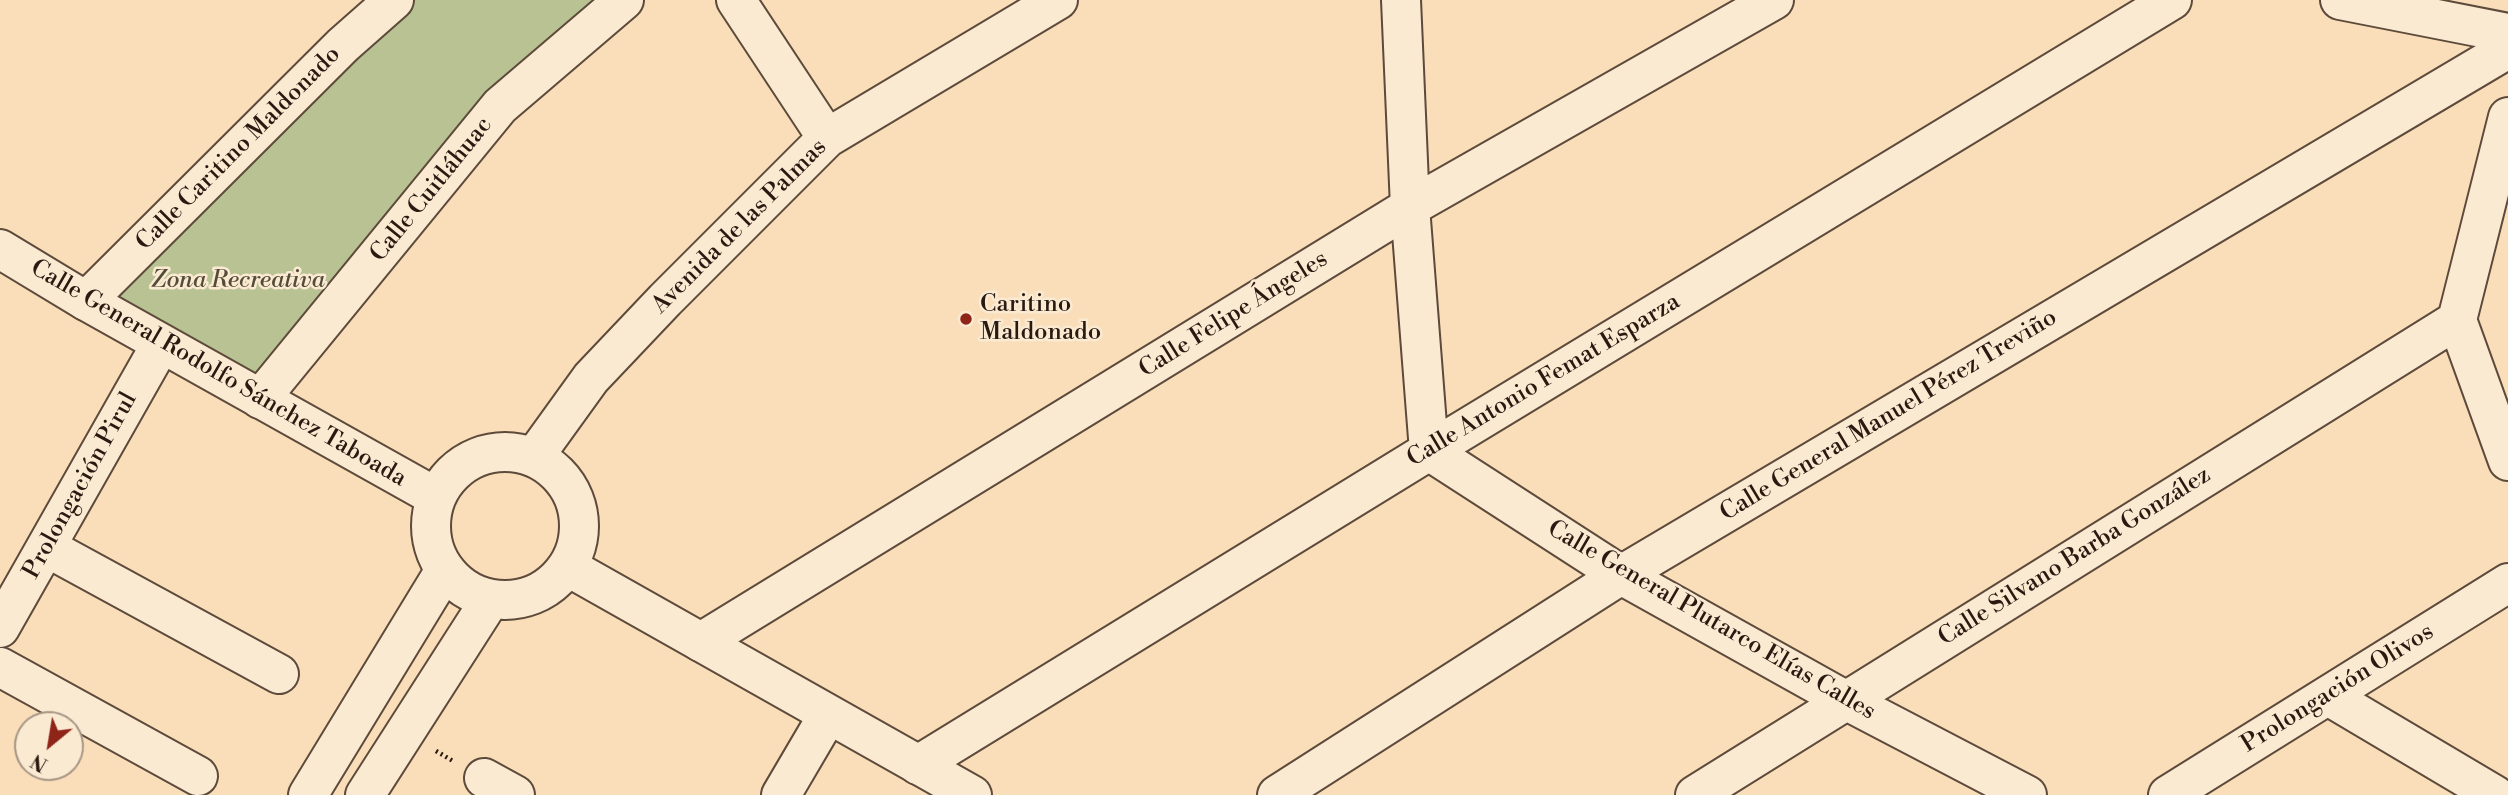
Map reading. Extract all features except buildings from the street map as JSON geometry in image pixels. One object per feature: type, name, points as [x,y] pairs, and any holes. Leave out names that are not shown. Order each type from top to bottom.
[{"type":"street","name":"Calle Caritino Maldonado","points":[[86,302],[343,45],[394,0]]},
{"type":"street","name":"Calle Cuitláhuac","points":[[260,399],[500,106],[624,0]]},
{"type":"street","points":[[736,0],[827,138]]},
{"type":"street","name":"Avenida de las Palmas","points":[[534,457],[591,378],[827,138],[1058,0]]},
{"type":"street","points":[[1401,0],[1410,207],[1429,451]]},
{"type":"street","name":"Calle Felipe Ángeles","points":[[701,642],[1410,207],[1774,0]]},
{"type":"street","name":"Calle Antonio Femat Esparza","points":[[918,765],[2172,0]]},
{"type":"street","points":[[2340,0],[2508,33]]},
{"type":"street","name":"Calle General Manuel Pérez Treviño","points":[[1277,795],[1621,575],[2508,48]]},
{"type":"street","points":[[2508,117],[2457,320],[2508,461]]},
{"type":"street","name":"Calle General Rodolfo Sánchez Taboada","points":[[0,249],[86,302],[436,497]]},
{"type":"street","name":"Calle Silvano Barba González","points":[[1695,795],[2457,320]]},
{"type":"street","name":"Prolongación Pirul","points":[[5,608],[46,547],[161,344]]},
{"type":"street","name":"Calle General Plutarco Elías Calles","points":[[1429,451],[1621,575],[1845,700],[2027,795]]},
{"type":"street","points":[[492,452],[518,452],[534,457],[554,469],[570,489],[580,518],[578,544],[568,568],[549,587],[525,598],[490,600],[464,588],[445,570],[434,546],[430,520],[436,497],[452,473],[467,461],[492,452]]},
{"type":"street","points":[[46,547],[279,674]]},
{"type":"street","points":[[568,568],[972,795]]},
{"type":"street","points":[[309,795],[445,570]]},
{"type":"street","name":"Prolongación Olivos","points":[[2168,795],[2508,583]]},
{"type":"street","points":[[365,795],[490,600]]},
{"type":"street","points":[[0,667],[198,776]]},
{"type":"street","points":[[2328,696],[2495,795]]},
{"type":"street","points":[[781,795],[828,715]]},
{"type":"path","points":[[403,733],[500,786]]},
{"type":"green space","name":"Zona Recreativa","points":[[394,0],[624,0],[500,106],[260,399],[86,301]]},
{"type":"place","name":"Caritino Maldonado","points":[[966,319]]}]
